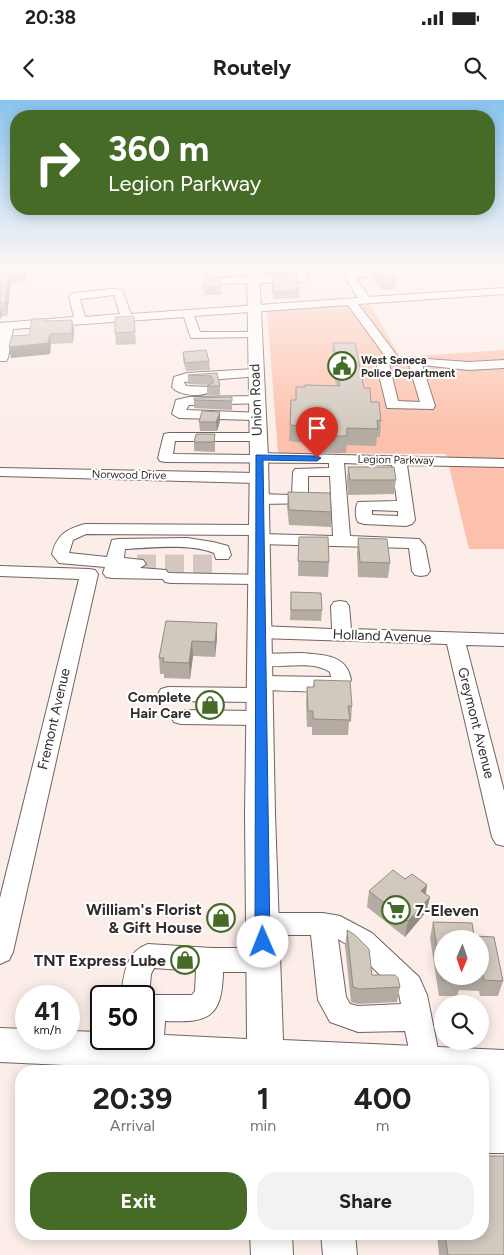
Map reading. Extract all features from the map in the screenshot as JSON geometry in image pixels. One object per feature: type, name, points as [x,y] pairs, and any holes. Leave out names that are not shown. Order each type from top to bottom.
[{"type":"main road","name":"Union Road","points":[[254,323],[259,535],[262,924],[266,1064]]},
{"type":"main road","points":[[0,1045],[148,1052],[266,1064],[444,1065]]},
{"type":"main road","points":[[271,1240],[272,1255]]},
{"type":"street","points":[[2,358],[4,325],[36,323]]},
{"type":"street","points":[[191,323],[198,340],[211,341],[225,339],[225,335],[254,334]]},
{"type":"street","points":[[366,323],[395,361]]},
{"type":"street","points":[[414,361],[428,406],[392,405],[382,362],[504,354]]},
{"type":"street","points":[[414,361],[462,366],[504,364]]},
{"type":"street","points":[[257,434],[178,387],[178,380],[187,377],[257,434],[300,500]]},
{"type":"street","points":[[161,476],[169,437],[257,434]]},
{"type":"street","points":[[165,458],[257,434]]},
{"type":"street","name":"Legion Parkway","points":[[257,434],[337,466],[399,460],[504,463]]},
{"type":"street","name":"Norwood Drive","points":[[0,472],[161,476],[257,434]]},
{"type":"street","points":[[399,460],[405,506]]},
{"type":"street","points":[[300,500],[300,472],[337,466],[342,541]]},
{"type":"street","points":[[300,500],[339,500]]},
{"type":"street","points":[[137,564],[65,559],[60,554],[64,540],[70,533],[85,529],[200,537],[222,550],[221,567]]},
{"type":"street","points":[[259,579],[221,567],[166,576],[112,573],[118,544],[200,537],[259,535],[342,541],[413,543],[417,546],[421,571]]},
{"type":"street","name":"Fremont Avenue","points":[[0,571],[89,574],[0,952]]},
{"type":"street","points":[[340,606],[342,635]]},
{"type":"street","name":"Holland Avenue","points":[[259,632],[504,640]]},
{"type":"street","name":"Greymont Avenue","points":[[454,638],[504,837]]},
{"type":"street","points":[[168,694],[260,689]]},
{"type":"street","points":[[181,717],[260,689]]},
{"type":"street","points":[[262,924],[323,924],[340,927],[363,941],[402,977],[412,995],[426,1064]]},
{"type":"street","points":[[323,924],[332,1000],[340,1012],[349,1018],[358,1019],[417,1017]]},
{"type":"street","points":[[141,985],[138,970],[143,960],[148,956],[212,960],[263,960]]},
{"type":"street","points":[[155,1005],[199,1007],[207,998],[209,992],[210,964],[212,960]]},
{"type":"street","points":[[489,1137],[504,1137],[497,1068]]},
{"type":"street","points":[[339,1240],[340,1255]]},
{"type":"shaded area","points":[[268,323],[381,323],[400,357],[504,350],[504,549],[469,549],[446,454],[278,453]]},
{"type":"building","points":[[31,323],[72,323],[72,333],[50,334],[48,343],[9,347],[12,336],[29,335]]},
{"type":"building","points":[[115,323],[134,323],[135,332],[115,333]]},
{"type":"building","points":[[333,343],[355,343],[364,388],[370,388],[371,402],[379,402],[381,421],[377,420],[378,429],[347,428],[347,436],[321,436],[321,428],[290,425],[291,400],[296,400],[296,387],[305,387],[305,385],[340,386]]},
{"type":"building","points":[[206,350],[209,361],[185,363],[183,352]]},
{"type":"building","points":[[217,373],[220,386],[207,386],[214,382],[211,376],[188,375]]},
{"type":"building","points":[[232,397],[232,401],[194,400],[194,398]]},
{"type":"building","points":[[202,411],[220,412],[216,422],[199,422]]},
{"type":"building","points":[[196,434],[215,434],[214,442],[194,442]]},
{"type":"building","points":[[348,467],[394,467],[396,480],[350,480]]},
{"type":"building","points":[[288,492],[330,493],[331,512],[289,510]]},
{"type":"building","points":[[299,537],[328,537],[329,562],[298,561]]},
{"type":"building","points":[[358,538],[387,539],[390,563],[360,562]]},
{"type":"building","points":[[291,592],[321,593],[322,610],[291,610]]},
{"type":"building","points":[[166,621],[217,623],[215,642],[192,641],[189,663],[163,662],[164,658],[159,658]]},
{"type":"building","points":[[314,680],[350,681],[352,706],[348,706],[350,720],[313,719],[313,711],[308,711],[307,687],[314,687]]},
{"type":"building","points":[[393,870],[405,879],[412,874],[427,885],[421,891],[430,897],[408,921],[369,891]]},
{"type":"building","points":[[433,922],[472,923],[473,930],[434,930]]},
{"type":"building","points":[[347,930],[369,949],[372,975],[395,975],[398,978],[400,987],[360,989],[353,987]]},
{"type":"building","points":[[489,937],[494,937],[503,981],[489,980]]},
{"type":"building","points":[[489,1156],[504,1156],[504,1255],[448,1255],[446,1240],[489,1240]]},
{"type":"tunnel","points":[[137,564],[221,564]]},
{"type":"place","name":"West Seneca Police Department","points":[[342,366]]},
{"type":"place","name":"Complete Hair Care","points":[[210,705]]},
{"type":"place","name":"7-Eleven","points":[[396,910]]},
{"type":"place","name":"William's Florist & Gift House","points":[[221,918]]},
{"type":"place","name":"TNT Express Lube","points":[[185,960]]},
{"type":"route","points":[[263,942],[260,814],[259,457],[317,458]]}]
